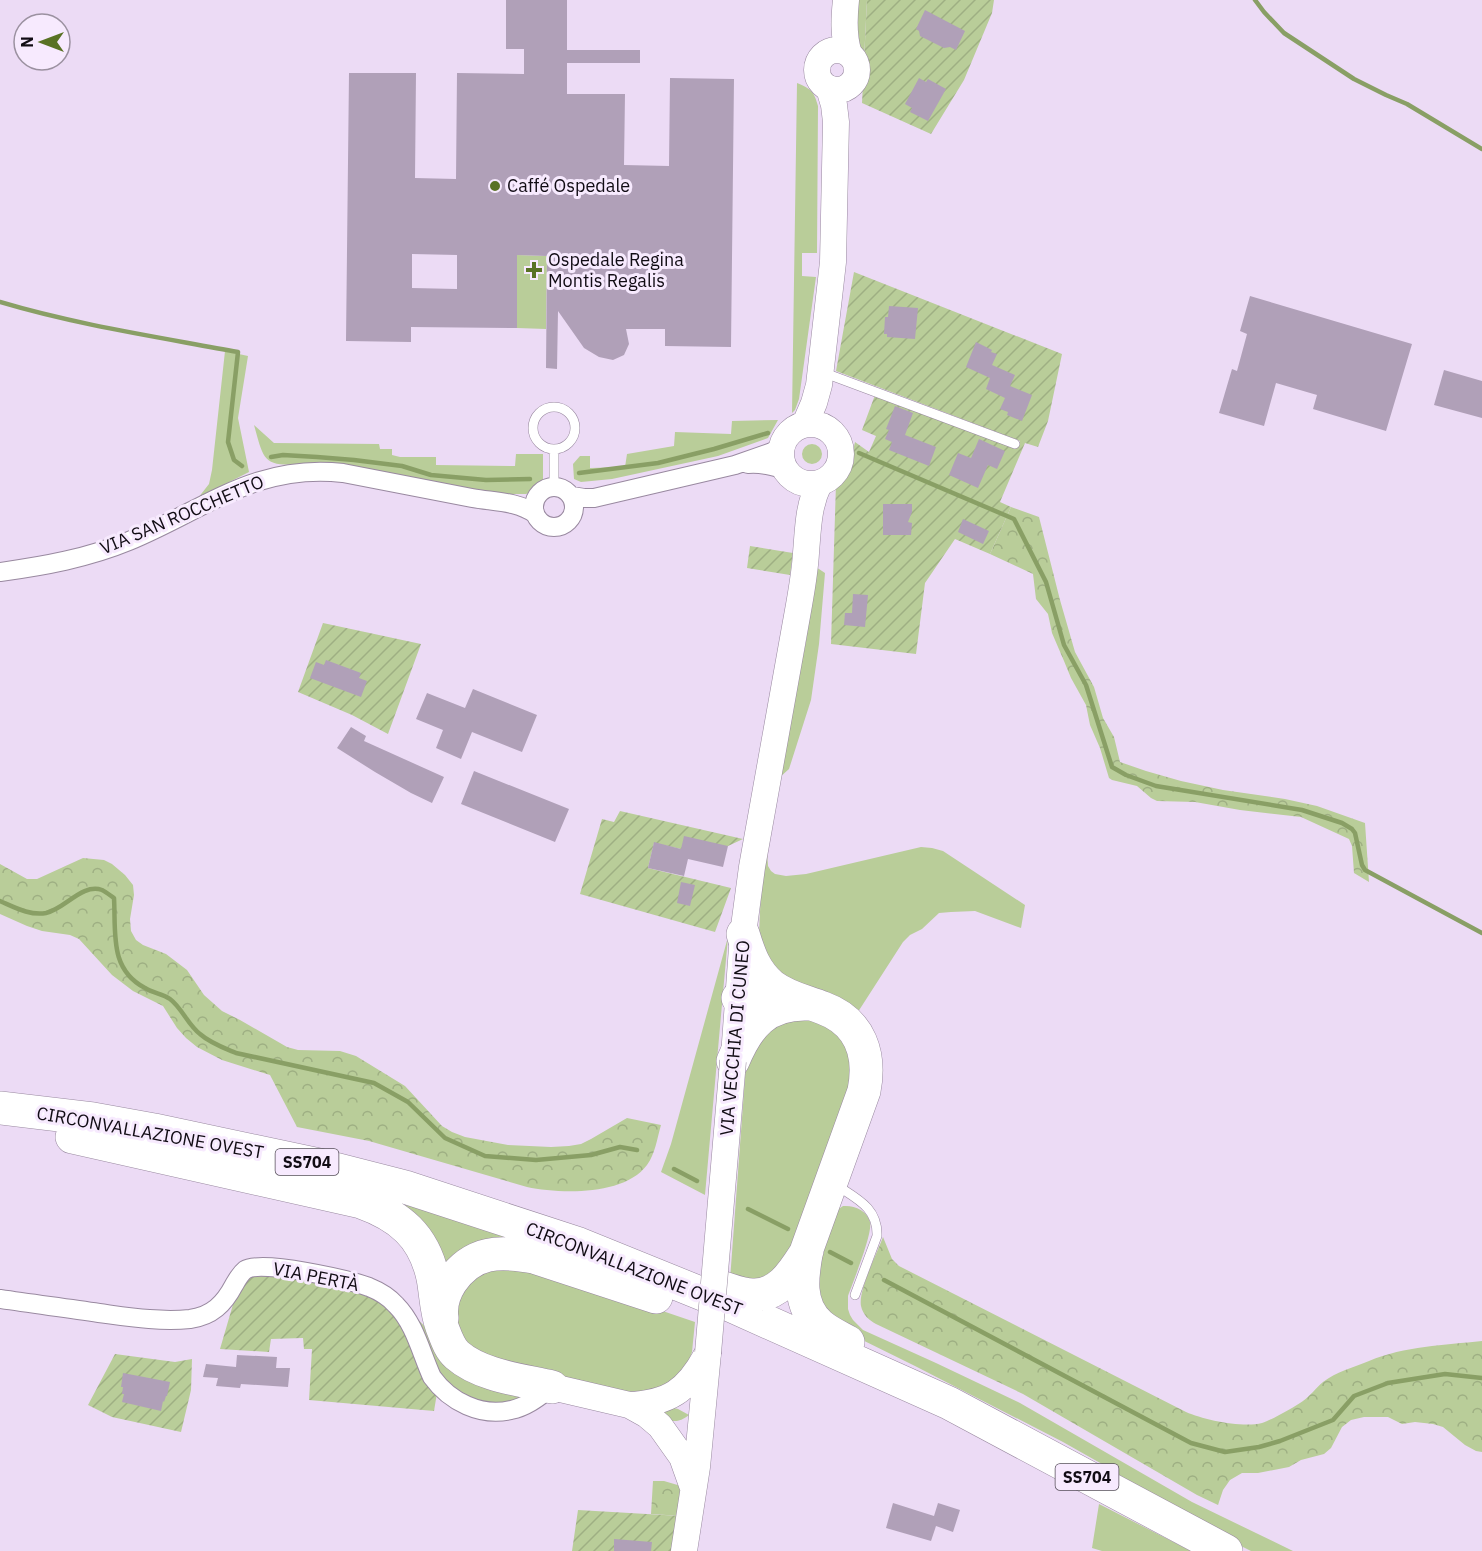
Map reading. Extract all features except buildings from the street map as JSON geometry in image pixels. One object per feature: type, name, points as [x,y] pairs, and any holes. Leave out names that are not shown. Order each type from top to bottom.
[{"type":"highway","points":[[743,934],[770,999]]},
{"type":"highway","points":[[738,996],[752,987],[770,999],[790,997],[832,1012],[855,1030],[860,1038],[867,1065],[864,1091],[807,1249],[802,1288],[804,1300],[808,1311],[822,1327],[949,1403]]},
{"type":"highway","points":[[733,1061],[751,1027],[770,999]]},
{"type":"highway","name":"CIRCONVALLAZIONE OVEST","points":[[0,1108],[103,1121],[319,1165],[426,1194],[604,1254],[732,1306],[949,1403],[1226,1551]]},
{"type":"highway","points":[[0,1121],[361,1202],[379,1209],[406,1226],[423,1248],[432,1276],[436,1306],[444,1334],[455,1352],[476,1367],[488,1372],[552,1387]]},
{"type":"highway","points":[[604,1254],[754,1296],[782,1285],[796,1268],[807,1249]]},
{"type":"highway","points":[[444,1334],[441,1313],[447,1287],[469,1262],[490,1254],[504,1253],[548,1261],[773,1335],[831,1349]]},
{"type":"street","points":[[815,425],[820,405],[819,378],[833,262],[836,122],[834,105],[836,89],[851,84],[856,77],[857,69],[853,58],[839,52],[845,42],[845,5]]},
{"type":"street","points":[[536,505],[540,521],[555,527],[563,525],[570,519],[573,504],[578,498],[594,498],[735,465],[772,452],[797,471],[830,479],[838,469],[842,458],[841,445],[835,434],[815,425],[791,432],[785,438],[797,471]]},
{"type":"street","name":"VIA VECCHIA DI CUNEO","points":[[684,1551],[708,1353],[743,934],[755,847],[804,574],[807,528],[804,494],[797,471]]},
{"type":"street","name":"VIA SAN ROCCHETTO","points":[[0,572],[60,562],[113,547],[141,536],[240,488],[268,478],[298,472],[343,473],[478,499],[507,503],[521,501],[536,505],[544,489],[554,486]]},
{"type":"street","points":[[554,486],[567,491],[573,504]]},
{"type":"street","name":"VIA PERTÀ","points":[[0,1299],[145,1319],[189,1319],[201,1317],[217,1309],[224,1303],[240,1276],[248,1269],[267,1267],[293,1270],[369,1287],[395,1303],[408,1320],[432,1377],[444,1392],[464,1404],[487,1411],[512,1410],[535,1400],[552,1387]]},
{"type":"street","points":[[629,1405],[647,1404],[665,1399],[682,1389],[700,1368],[708,1353]]},
{"type":"street","points":[[552,1387],[629,1405],[647,1415],[660,1426],[682,1457],[693,1491]]},
{"type":"street","points":[[660,1426],[681,1428],[701,1420],[687,1405],[680,1401],[665,1399]]},
{"type":"lane","points":[[819,378],[1015,444]]},
{"type":"lane","points":[[554,407],[567,412],[575,427],[574,434],[567,444],[554,448],[541,444],[533,429],[538,415],[547,408],[554,407]]},
{"type":"lane","points":[[554,448],[554,486]]},
{"type":"lane","points":[[832,1182],[868,1209],[875,1217],[877,1226],[877,1236],[855,1295]]},
{"type":"green space","points":[[856,0],[867,0],[864,60],[857,48]]},
{"type":"green space","points":[[867,0],[994,0],[992,13],[964,80],[931,134],[862,103]]},
{"type":"green space","points":[[797,83],[811,91],[818,106],[817,253],[802,253],[802,276],[816,277],[799,399],[792,413]]},
{"type":"green space","points":[[517,255],[547,256],[546,329],[517,328]]},
{"type":"green space","points":[[854,272],[1062,354],[1048,421],[1038,447],[1025,443],[1000,502],[1011,507],[990,554],[955,539],[925,583],[916,654],[831,644],[836,483],[849,464],[855,442],[869,452],[876,436],[862,430],[875,395],[1016,449],[1020,441],[836,371]]},
{"type":"green space","points":[[225,351],[248,356],[238,418],[249,472],[198,498],[209,484],[212,470]]},
{"type":"green space","points":[[778,420],[768,438],[718,456],[612,479],[581,482],[574,479],[573,464],[580,456],[590,456],[590,468],[625,467],[627,454],[674,446],[675,432],[731,434],[732,421]]},
{"type":"green space","points":[[254,425],[274,443],[379,444],[380,449],[392,449],[392,455],[400,457],[436,457],[436,465],[515,466],[516,454],[543,454],[543,480],[533,491],[526,494],[484,494],[304,464],[280,464],[267,459],[263,454]]},
{"type":"green space","points":[[812,444],[819,447],[822,454],[819,461],[812,464],[805,461],[802,454],[805,447]]},
{"type":"green space","points":[[1011,507],[1039,517],[1075,652],[1094,687],[1103,718],[1114,737],[1120,762],[1181,781],[1317,806],[1365,823],[1369,882],[1354,873],[1352,846],[1349,839],[1301,817],[1195,802],[1157,801],[1137,786],[1109,778],[1090,725],[1086,705],[1071,678],[1052,633],[1048,614],[1036,599],[1033,574],[990,554]]},
{"type":"green space","points":[[750,546],[793,553],[790,575],[747,568]]},
{"type":"green space","points":[[816,567],[825,573],[819,644],[811,700],[789,769],[779,778],[806,641]]},
{"type":"green space","points":[[323,623],[421,644],[388,734],[352,715],[298,692]]},
{"type":"green space","points":[[620,811],[743,839],[728,846],[681,849],[654,843],[648,868],[731,888],[715,932],[580,894],[602,819],[614,822]]},
{"type":"green space","points":[[921,847],[943,851],[1025,905],[1021,928],[975,911],[939,913],[903,942],[856,1015],[772,973],[759,934],[761,889],[767,852],[768,866],[771,871],[786,876],[806,874]]},
{"type":"green space","points":[[83,858],[104,860],[112,864],[133,885],[134,895],[130,919],[131,931],[136,940],[166,954],[187,970],[204,995],[222,1011],[287,1047],[298,1050],[340,1051],[356,1056],[405,1086],[442,1126],[465,1137],[508,1145],[569,1146],[581,1144],[627,1118],[661,1125],[650,1161],[637,1175],[608,1187],[556,1191],[527,1187],[369,1141],[297,1127],[270,1075],[222,1060],[197,1047],[177,1028],[163,1006],[133,991],[112,975],[79,939],[70,935],[42,931],[0,914],[0,864],[27,879],[37,879]]},
{"type":"green space","points":[[728,937],[705,1195],[661,1172],[671,1144]]},
{"type":"green space","points":[[791,1013],[836,1026],[856,1065],[795,1250],[774,1280],[730,1280],[746,1064],[754,1040]]},
{"type":"green space","points":[[387,1199],[550,1248],[443,1280]]},
{"type":"green space","points":[[843,1206],[860,1209],[870,1222],[866,1247],[848,1296],[850,1315],[863,1330],[1020,1403],[1192,1502],[1293,1551],[1251,1551],[1148,1498],[1109,1468],[1063,1442],[832,1325],[812,1299],[831,1216]]},
{"type":"green space","points":[[883,1237],[892,1259],[899,1266],[1186,1412],[1224,1422],[1245,1425],[1262,1423],[1303,1401],[1334,1375],[1383,1356],[1425,1347],[1482,1341],[1482,1452],[1465,1445],[1443,1427],[1433,1424],[1415,1422],[1402,1424],[1388,1417],[1364,1417],[1351,1420],[1342,1427],[1331,1448],[1324,1454],[1301,1460],[1289,1467],[1258,1473],[1242,1473],[1230,1480],[1223,1490],[1218,1505],[1023,1394],[871,1321],[861,1306],[862,1291]]},
{"type":"green space","points":[[533,1267],[695,1322],[692,1352],[682,1374],[653,1393],[624,1393],[475,1353],[454,1329],[451,1316],[473,1269]]},
{"type":"green space","points":[[297,1276],[358,1290],[390,1305],[437,1393],[434,1411],[309,1400],[312,1349],[304,1349],[303,1338],[271,1339],[269,1352],[220,1349],[234,1301],[249,1277]]},
{"type":"green space","points":[[412,1313],[428,1330],[528,1392],[521,1399],[494,1405],[468,1399],[438,1376]]},
{"type":"green space","points":[[115,1354],[175,1362],[192,1359],[191,1390],[181,1432],[112,1417],[88,1405]]},
{"type":"green space","points":[[670,1407],[689,1415],[679,1421],[670,1421],[652,1411]]},
{"type":"green space","points":[[653,1481],[664,1481],[681,1486],[681,1516],[651,1514]]},
{"type":"green space","points":[[1099,1504],[1191,1551],[1102,1551],[1092,1548]]},
{"type":"green space","points":[[578,1510],[681,1516],[676,1551],[572,1551]]},
{"type":"waterway","points":[[1255,0],[1284,33],[1354,79],[1407,104],[1482,149]]},
{"type":"waterway","points":[[0,302],[88,324],[238,352],[228,442],[234,460],[242,466]]},
{"type":"waterway","points":[[579,473],[658,463],[768,433]]},
{"type":"waterway","points":[[859,453],[1014,519],[1046,582],[1064,645],[1086,685],[1112,767],[1156,786],[1302,810],[1342,823],[1355,833],[1365,870],[1482,933]]},
{"type":"waterway","points":[[271,457],[283,455],[354,460],[402,466],[431,475],[486,480],[530,479]]},
{"type":"waterway","points":[[0,901],[28,912],[40,914],[53,911],[87,890],[102,890],[114,898],[115,937],[125,971],[145,988],[170,999],[204,1037],[236,1053],[374,1083],[408,1102],[445,1138],[485,1156],[536,1160],[591,1155],[620,1147],[637,1150]]},
{"type":"waterway","points":[[674,1169],[697,1181]]},
{"type":"waterway","points":[[748,1209],[788,1229]]},
{"type":"waterway","points":[[830,1252],[851,1263]]},
{"type":"waterway","points":[[884,1280],[1191,1443],[1225,1452],[1280,1441],[1333,1420],[1354,1396],[1388,1383],[1445,1374],[1482,1378]]},
{"type":"place","name":"Caffé Ospedale","points":[[495,186]]},
{"type":"place","name":"Ospedale Regina Montis Regalis","points":[[534,270]]}]
